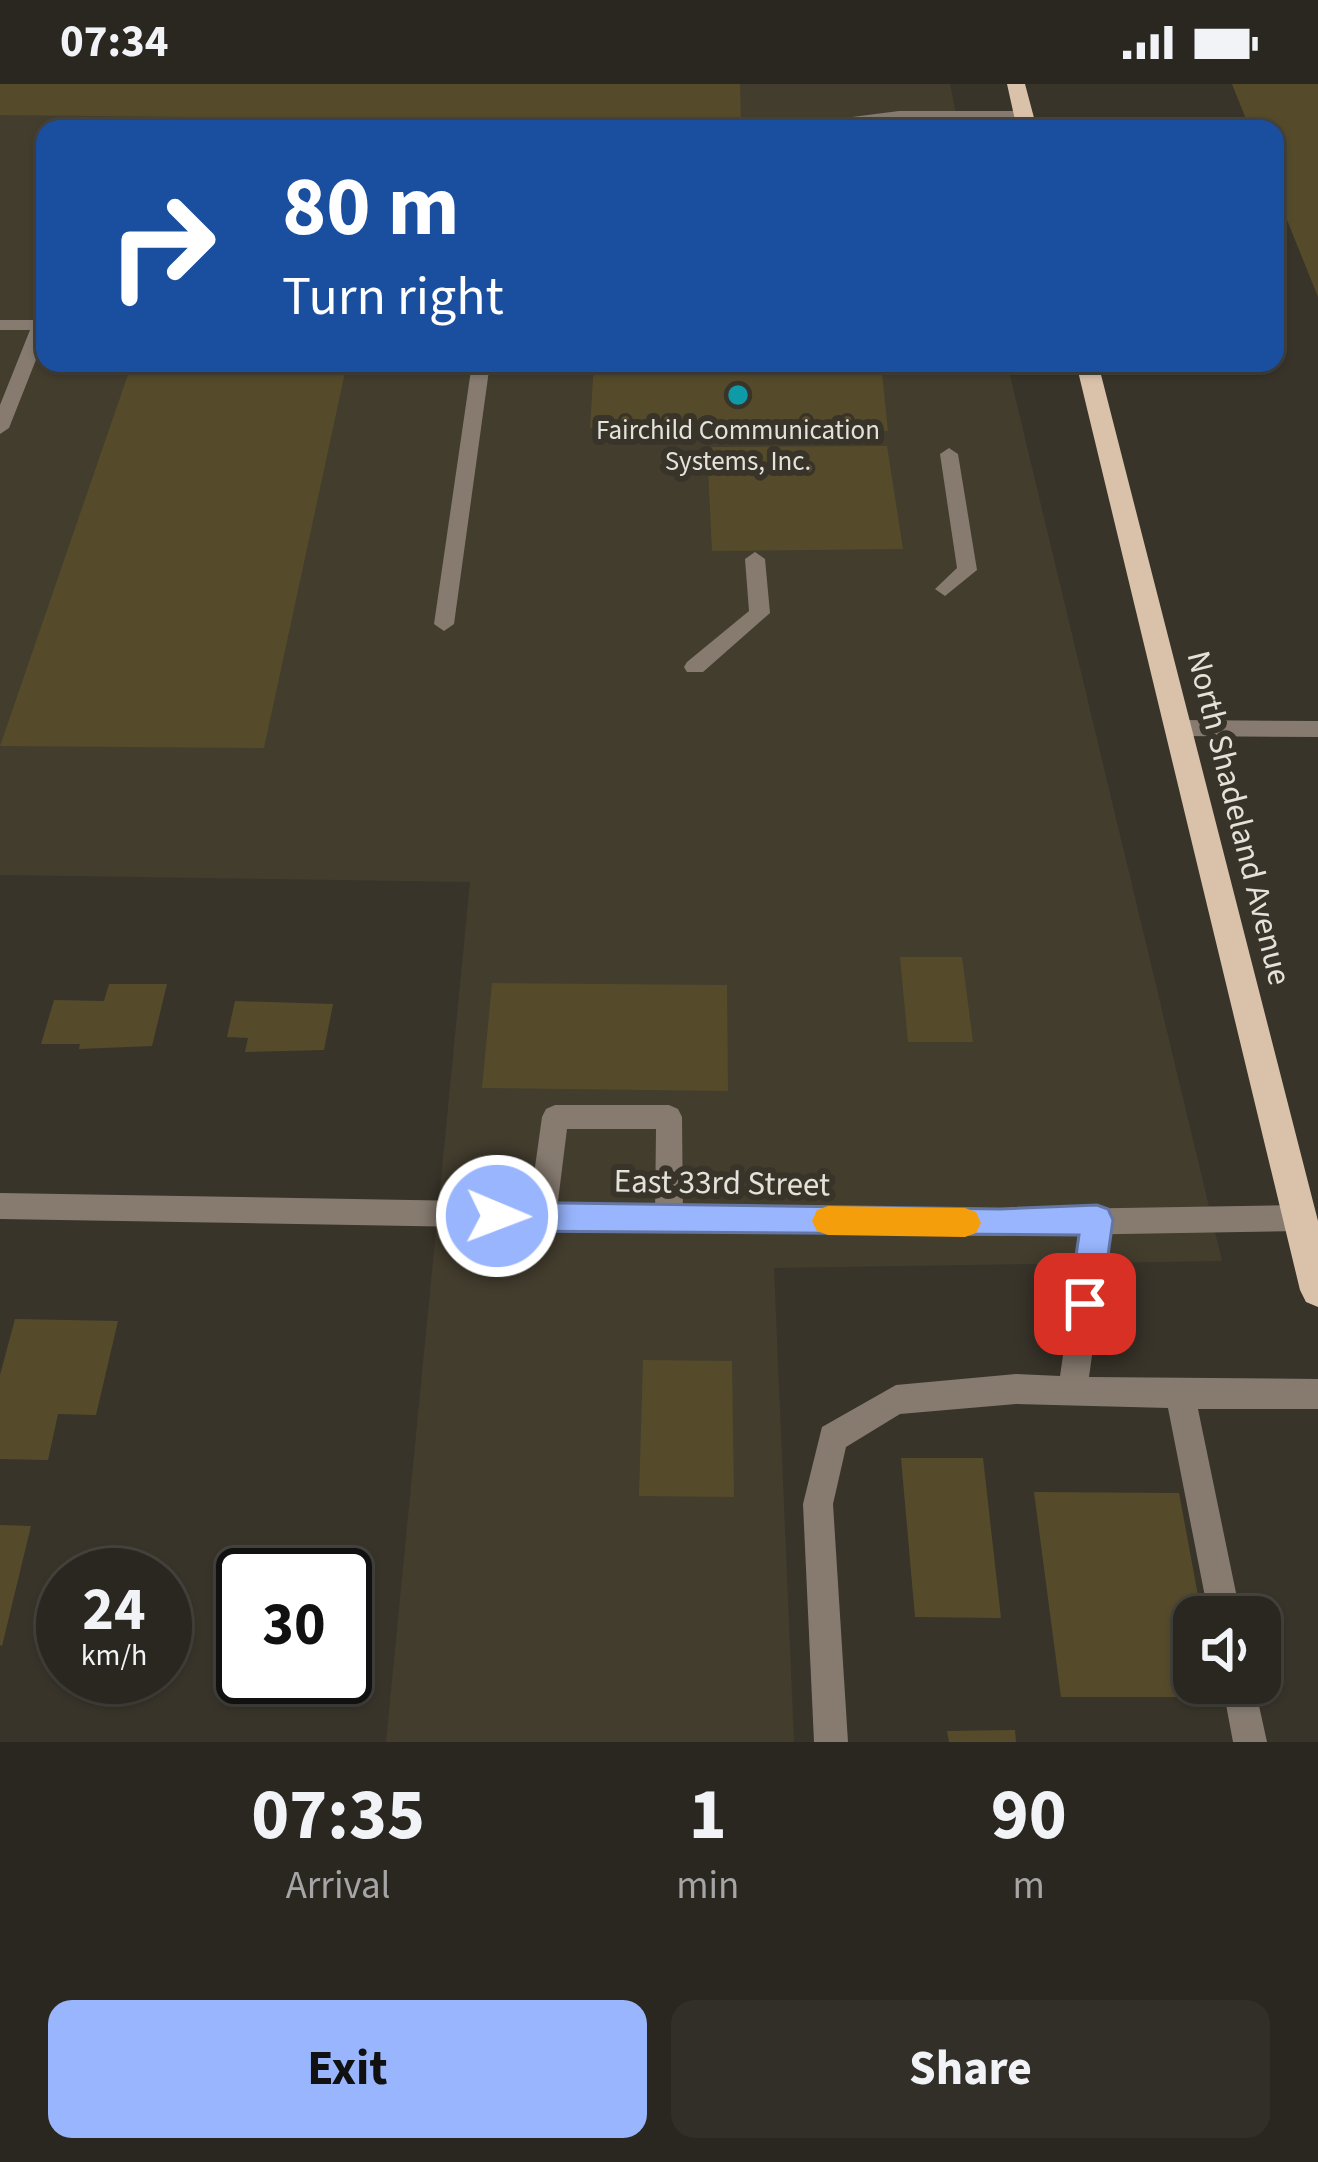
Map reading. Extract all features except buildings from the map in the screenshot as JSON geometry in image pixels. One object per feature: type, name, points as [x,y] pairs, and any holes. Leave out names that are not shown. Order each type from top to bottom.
[{"type":"main road","points":[[1016,84],[1025,120]]},
{"type":"main road","name":"North Shadeland Avenue","points":[[1089,372],[1318,1290]]},
{"type":"street","points":[[876,120],[898,116],[983,120]]},
{"type":"street","points":[[0,325],[36,325]]},
{"type":"street","points":[[0,428],[36,342]]},
{"type":"street","points":[[444,624],[480,372]]},
{"type":"street","points":[[945,590],[968,570],[949,454]]},
{"type":"street","points":[[694,667],[760,613],[755,559]]},
{"type":"street","points":[[1180,728],[1318,729]]},
{"type":"street","points":[[542,1217],[555,1117],[669,1117],[669,1218]]},
{"type":"street","name":"East 33rd Street","points":[[0,1206],[1000,1223],[1300,1218]]},
{"type":"street","points":[[1073,1390],[1097,1220]]},
{"type":"street","points":[[831,1742],[818,1504],[833,1438],[896,1400],[1073,1390],[1318,1394]]},
{"type":"street","points":[[1180,1394],[1221,1596]]},
{"type":"street","points":[[1242,1704],[1250,1742]]},
{"type":"shaded area","points":[[0,84],[950,84],[957,120],[36,120],[36,372],[1009,372],[1222,1261],[774,1268],[794,1742],[386,1742],[470,882],[0,875]]},
{"type":"slow traffic","points":[[828,1221],[965,1223]]},
{"type":"place","name":"Fairchild Communication Systems, Inc.","points":[[738,395]]},
{"type":"route","points":[[497,1216],[1000,1223],[1097,1220],[1085,1304]]}]
